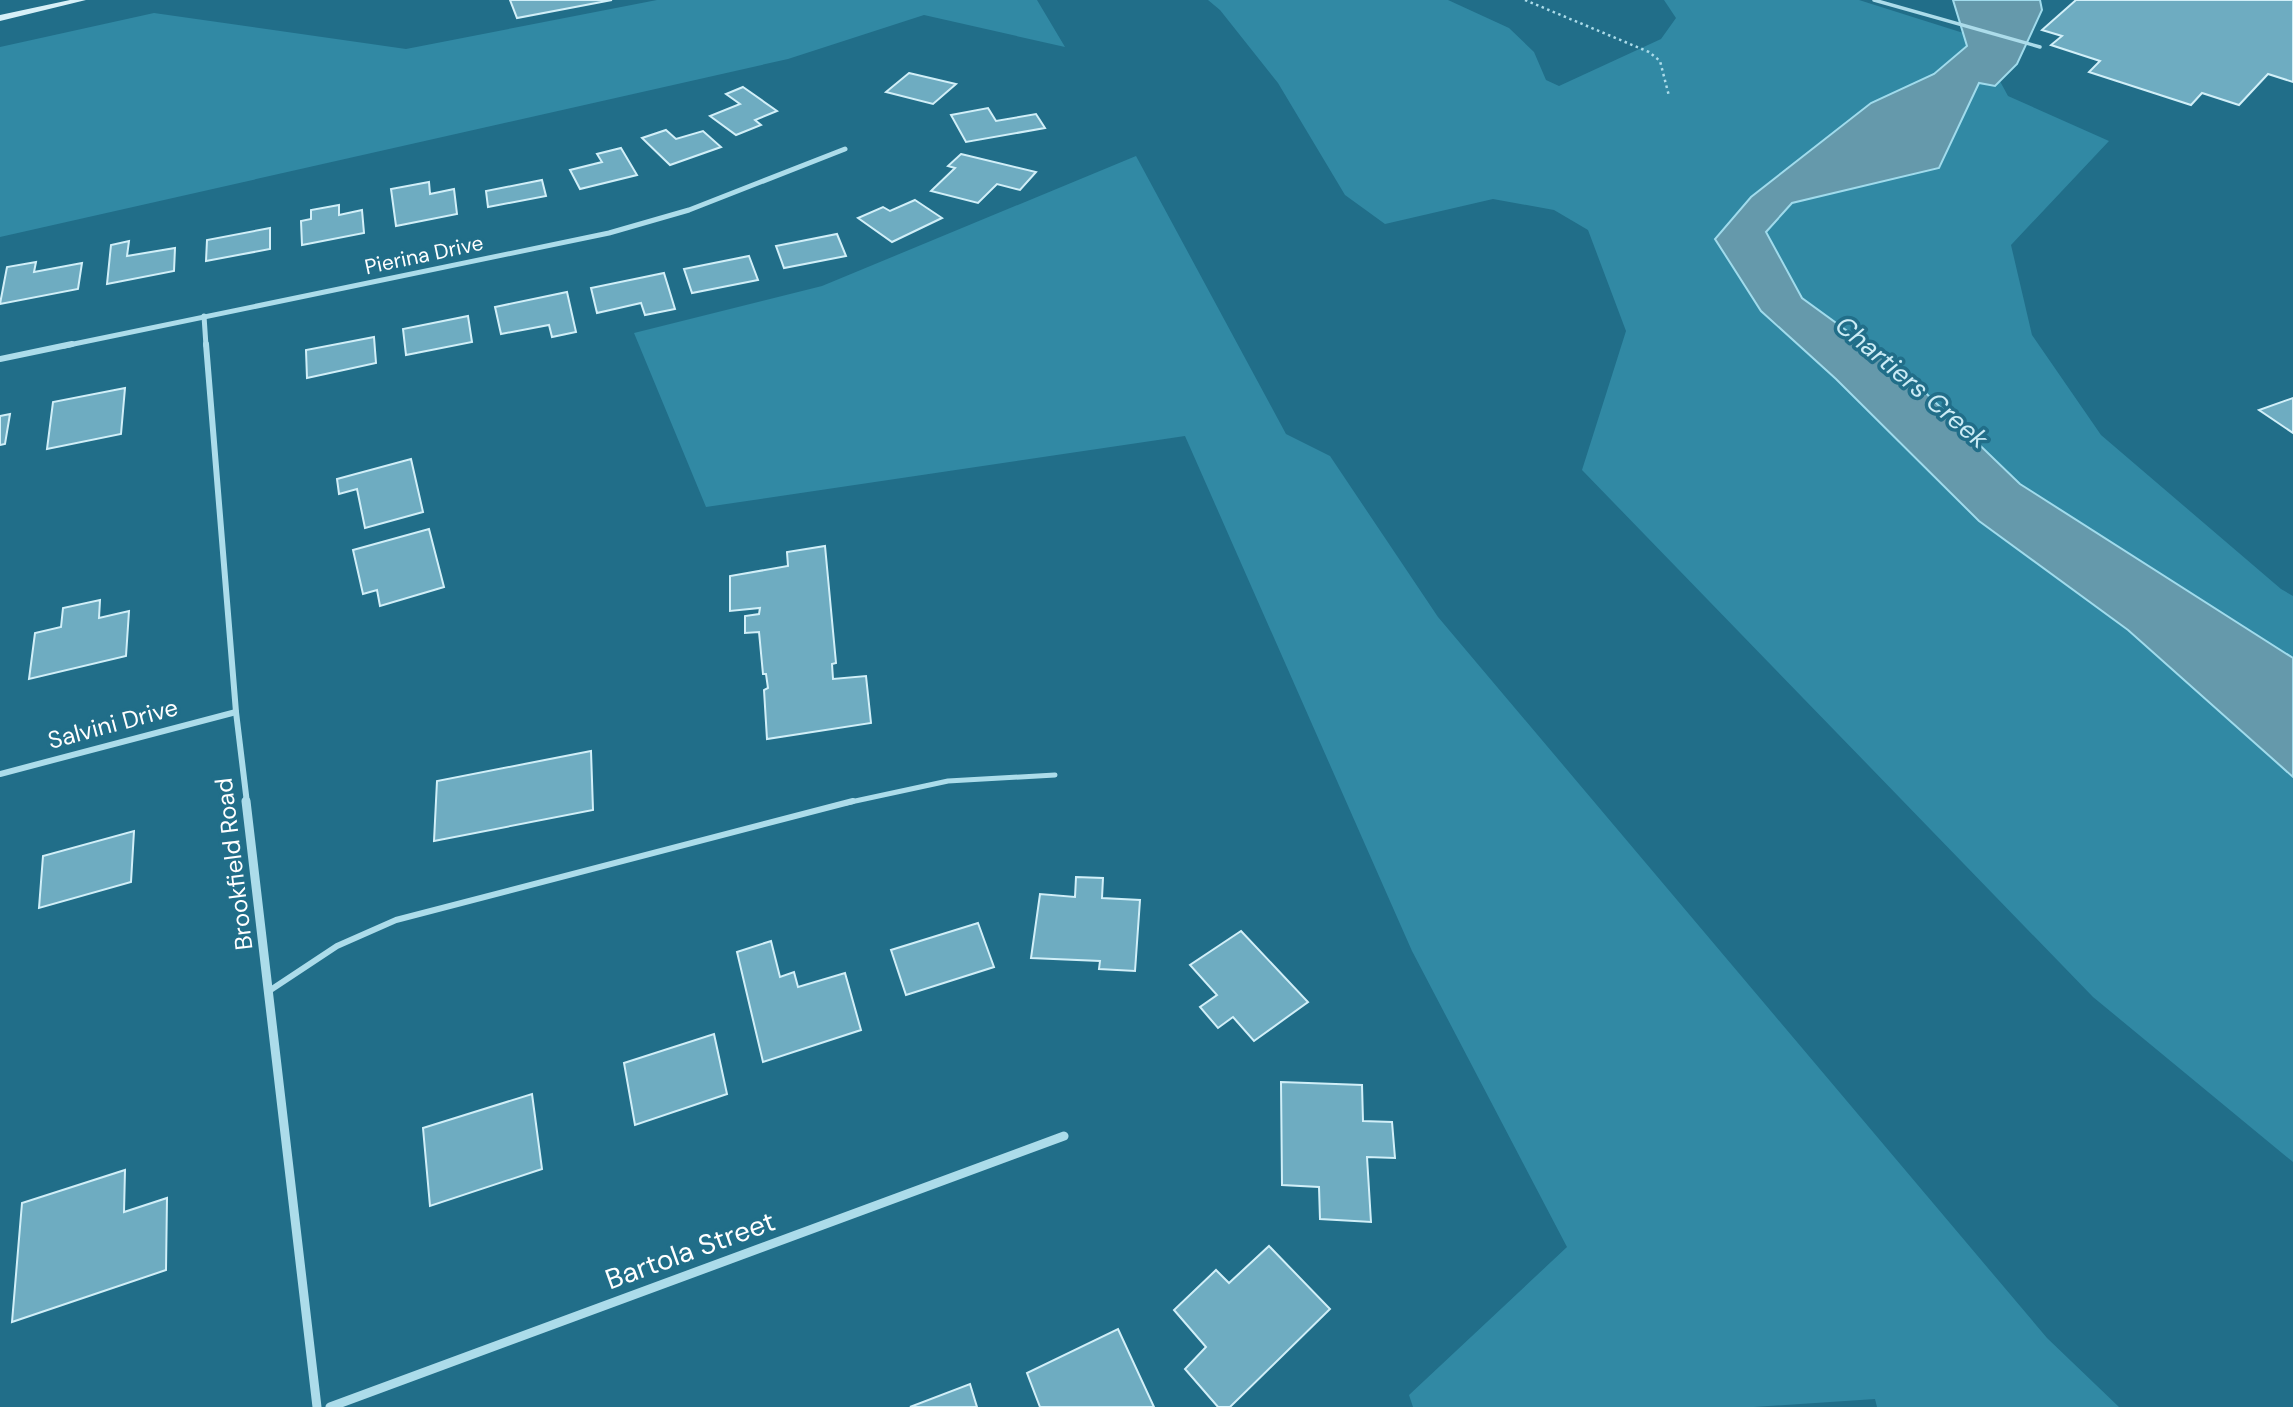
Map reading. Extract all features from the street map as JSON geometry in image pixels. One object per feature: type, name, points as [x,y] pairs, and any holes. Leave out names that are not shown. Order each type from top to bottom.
[{"type":"main road","points":[[0,18],[82,0]]},
{"type":"street","name":"Pierina Drive","points":[[0,359],[609,233],[689,210],[845,149]]},
{"type":"street","name":"Brookfield Road","points":[[204,316],[236,712],[317,1407]]},
{"type":"street","name":"Salvini Drive","points":[[0,774],[236,712]]},
{"type":"street","name":"Bartola Street","points":[[330,1407],[1065,1136]]},
{"type":"lane","points":[[1874,0],[2040,47]]},
{"type":"lane","points":[[269,991],[337,946],[396,920],[868,797],[948,781],[1055,775]]},
{"type":"path","points":[[1525,0],[1649,52],[1660,61],[1669,96]]},
{"type":"shaded area","points":[[657,0],[1037,0],[1065,47],[924,15],[788,59],[0,237],[0,47],[154,13],[406,49]]},
{"type":"shaded area","points":[[1208,0],[1448,0],[1509,28],[1534,52],[1546,80],[1559,86],[1661,39],[1676,18],[1664,0],[1859,0],[1976,37],[2008,96],[2109,141],[2011,245],[2032,335],[2101,435],[2281,589],[2293,596],[2293,1162],[2093,997],[1582,470],[1626,331],[1588,230],[1554,210],[1493,199],[1385,224],[1345,195],[1278,83],[1220,10]]},
{"type":"shaded area","points":[[1136,156],[1286,434],[1330,456],[1438,617],[2047,1338],[2119,1407],[1877,1407],[1875,1399],[1754,1407],[1413,1407],[1409,1395],[1567,1247],[1412,951],[1185,436],[706,507],[634,333],[822,286]]},
{"type":"water","name":"Chartiers Creek","points":[[1953,0],[2040,0],[2042,10],[2017,64],[1995,86],[1979,83],[1939,168],[1792,203],[1766,232],[1802,298],[1905,373],[2020,484],[2293,658],[2293,777],[2128,630],[1979,521],[1836,379],[1761,311],[1715,239],[1751,197],[1871,103],[1934,74],[1967,46]]},
{"type":"building","points":[[510,0],[612,0],[517,18]]},
{"type":"building","points":[[2076,0],[2293,0],[2293,82],[2268,74],[2239,105],[2202,93],[2191,105],[2089,72],[2100,61],[2051,45],[2062,36],[2042,30]]},
{"type":"building","points":[[909,73],[956,84],[933,104],[886,92]]},
{"type":"building","points":[[743,87],[777,111],[755,120],[761,125],[736,135],[710,116],[740,104],[726,94]]},
{"type":"building","points":[[988,108],[996,121],[1036,114],[1045,128],[966,142],[951,115]]},
{"type":"building","points":[[666,130],[676,139],[703,131],[721,147],[670,165],[642,138]]},
{"type":"building","points":[[621,148],[637,175],[580,189],[570,170],[602,162],[597,154]]},
{"type":"building","points":[[961,154],[1036,172],[1020,190],[997,184],[978,203],[931,191],[955,168],[948,166]]},
{"type":"building","points":[[542,180],[546,196],[488,207],[486,191]]},
{"type":"building","points":[[429,182],[430,194],[454,189],[457,214],[396,226],[391,189]]},
{"type":"building","points":[[915,200],[942,218],[892,242],[858,218],[883,207],[890,211]]},
{"type":"building","points":[[339,205],[339,215],[362,210],[364,233],[302,245],[301,221],[311,219],[311,210]]},
{"type":"building","points":[[270,228],[270,249],[206,261],[207,240]]},
{"type":"building","points":[[837,234],[846,256],[784,268],[776,246]]},
{"type":"building","points":[[129,241],[127,256],[175,248],[174,271],[107,284],[111,245]]},
{"type":"building","points":[[749,256],[758,280],[692,293],[684,269]]},
{"type":"building","points":[[36,262],[34,272],[82,263],[78,289],[0,304],[7,267]]},
{"type":"building","points":[[664,273],[675,309],[645,315],[641,303],[597,313],[591,288]]},
{"type":"building","points":[[567,292],[576,332],[552,337],[549,325],[501,334],[495,307]]},
{"type":"building","points":[[468,316],[472,342],[406,355],[403,329]]},
{"type":"building","points":[[374,337],[376,363],[307,378],[306,350]]},
{"type":"building","points":[[125,388],[121,434],[47,449],[53,402]]},
{"type":"building","points":[[2293,398],[2293,433],[2259,410]]},
{"type":"building","points":[[10,414],[5,444],[0,445],[0,416]]},
{"type":"building","points":[[411,459],[423,512],[365,528],[357,489],[339,494],[337,479]]},
{"type":"building","points":[[429,529],[444,587],[380,606],[377,590],[363,594],[353,550]]},
{"type":"building","points":[[825,546],[836,663],[832,664],[833,679],[866,676],[871,723],[767,739],[764,690],[768,688],[766,674],[763,674],[759,632],[745,633],[745,616],[759,614],[760,608],[730,611],[730,576],[788,566],[787,552]]},
{"type":"building","points":[[100,600],[99,618],[129,611],[126,656],[29,679],[35,633],[61,627],[63,608]]},
{"type":"building","points":[[591,751],[593,810],[434,841],[437,781]]},
{"type":"building","points":[[134,831],[131,882],[39,908],[43,856]]},
{"type":"building","points":[[1076,877],[1103,878],[1102,898],[1140,900],[1135,971],[1099,969],[1100,961],[1031,958],[1040,894],[1075,897]]},
{"type":"building","points":[[978,923],[994,967],[906,995],[891,950]]},
{"type":"building","points":[[1241,931],[1308,1002],[1254,1041],[1233,1017],[1218,1028],[1200,1007],[1217,995],[1190,965]]},
{"type":"building","points":[[771,941],[780,977],[794,972],[798,987],[845,973],[861,1030],[763,1062],[737,952]]},
{"type":"building","points":[[714,1034],[727,1094],[635,1125],[624,1063]]},
{"type":"building","points":[[1281,1082],[1362,1085],[1363,1121],[1392,1122],[1395,1158],[1367,1157],[1371,1222],[1320,1219],[1319,1187],[1282,1185]]},
{"type":"building","points":[[532,1094],[542,1169],[430,1206],[423,1128]]},
{"type":"building","points":[[125,1170],[124,1212],[167,1198],[166,1270],[12,1322],[22,1203]]},
{"type":"building","points":[[1269,1246],[1330,1309],[1230,1407],[1218,1407],[1185,1369],[1206,1347],[1174,1310],[1216,1270],[1229,1283]]},
{"type":"building","points":[[1118,1329],[1154,1407],[1040,1407],[1027,1373]]},
{"type":"building","points":[[970,1384],[977,1407],[910,1407]]}]
